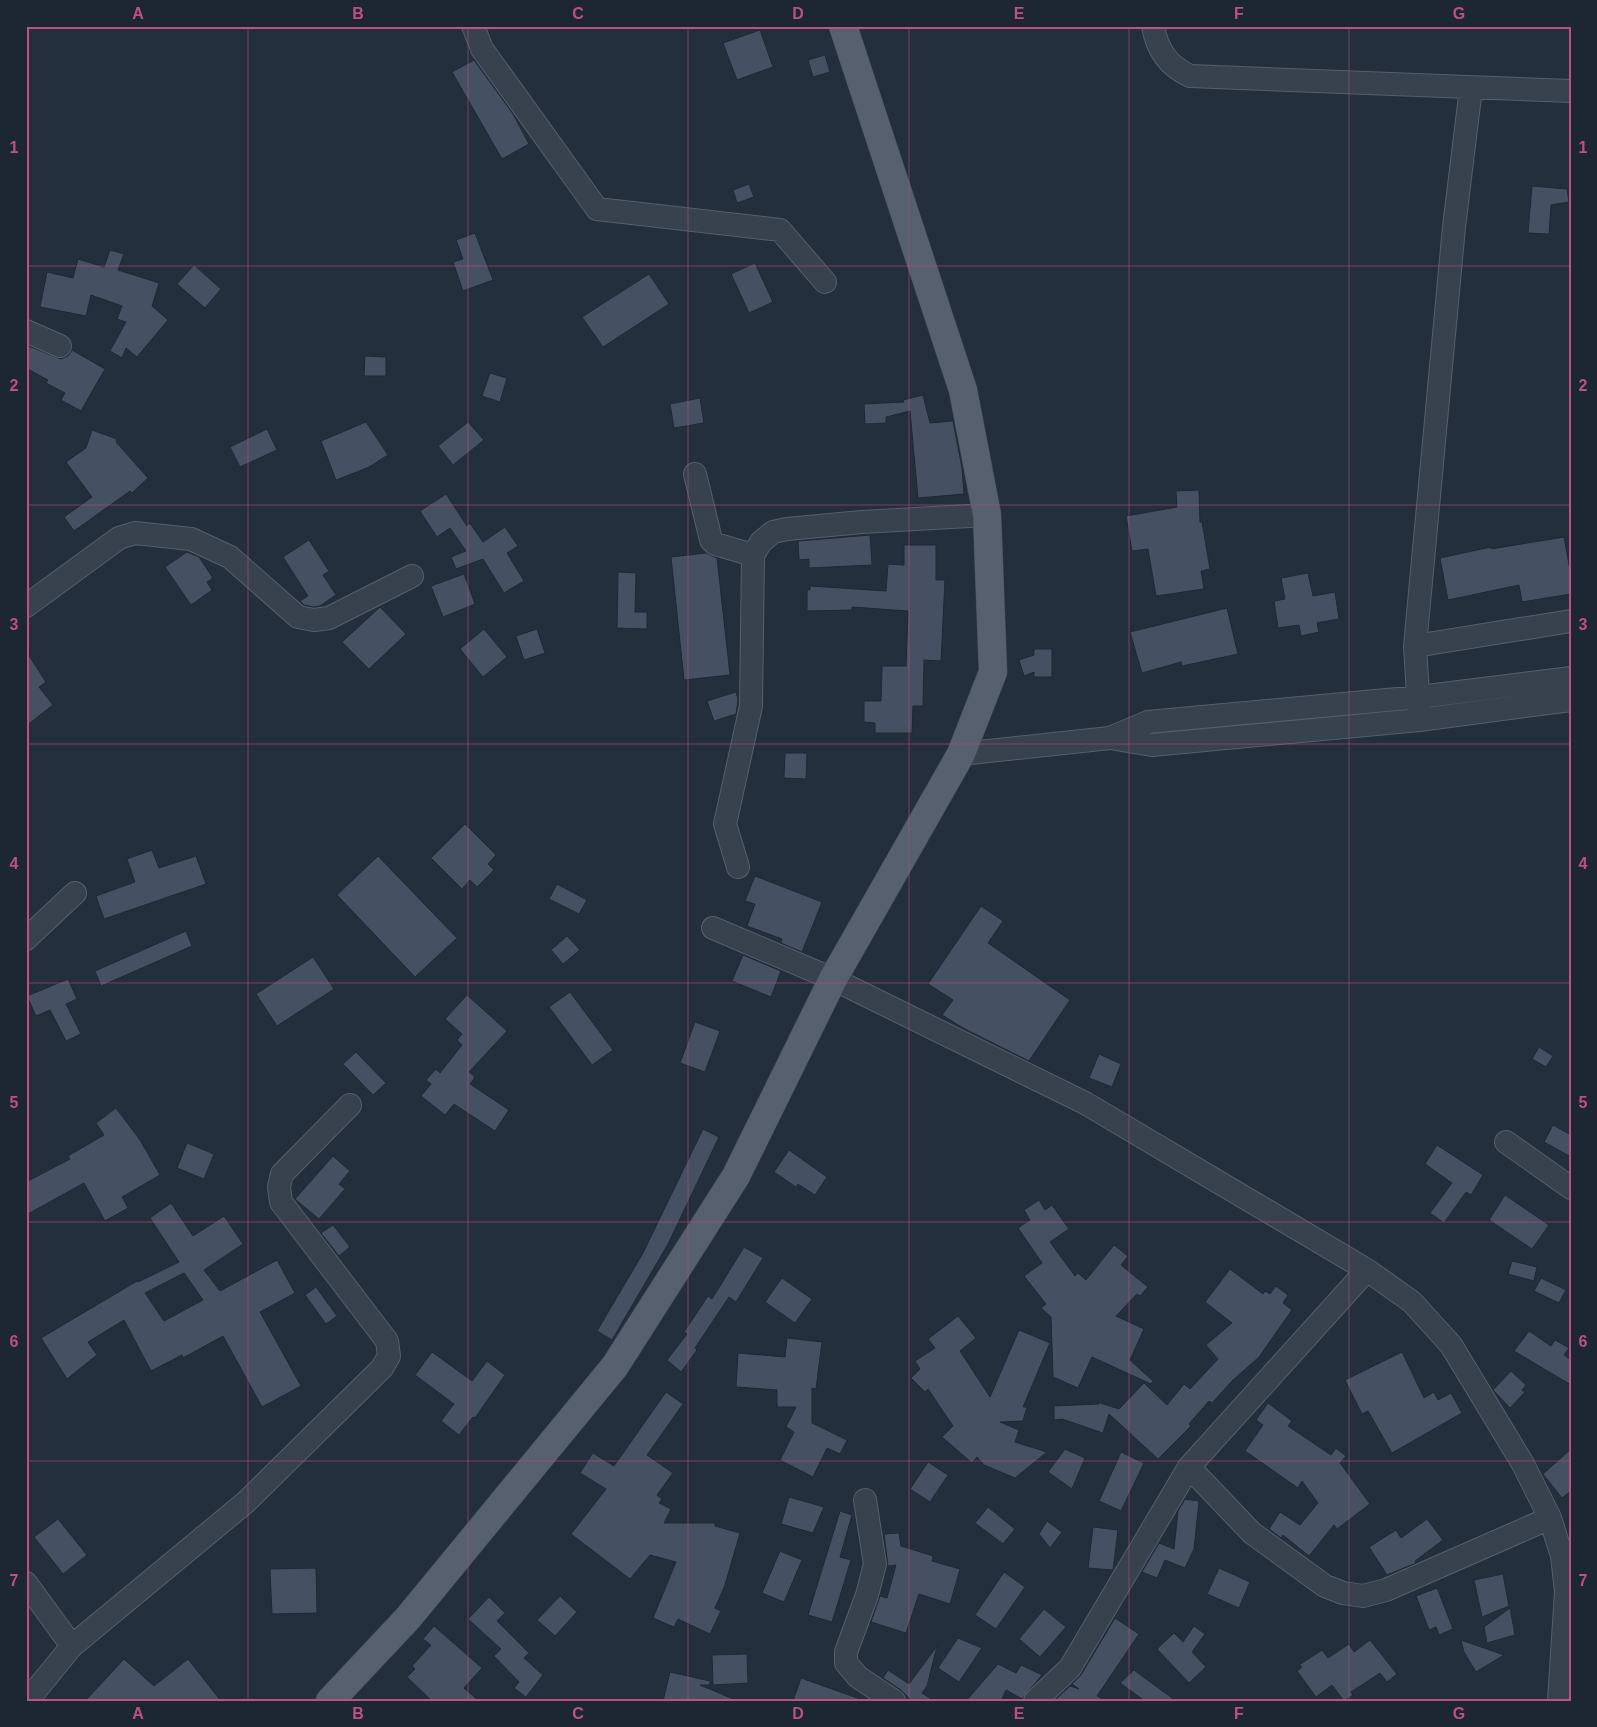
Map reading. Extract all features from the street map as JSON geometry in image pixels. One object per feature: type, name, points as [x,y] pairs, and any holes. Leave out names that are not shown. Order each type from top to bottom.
[{"type":"main road","points":[[330,1701],[408,1618],[615,1366],[736,1176],[833,979],[961,754],[993,672],[986,515],[964,390],[843,26]]},
{"type":"street","points":[[474,26],[482,50],[597,209],[780,230],[825,282]]},
{"type":"street","points":[[1153,26],[1155,41],[1163,56],[1177,70],[1190,76],[1571,91]]},
{"type":"street","points":[[1419,720],[1415,646],[1454,227],[1471,88]]},
{"type":"street","points":[[26,331],[60,346]]},
{"type":"street","points":[[695,474],[711,540],[715,544],[753,555]]},
{"type":"street","points":[[738,867],[725,824],[751,706],[753,555],[761,542],[773,532],[787,529],[862,522],[986,515]]},
{"type":"street","points":[[26,606],[119,538],[135,533],[191,539],[230,556],[298,617],[314,620],[329,618],[412,576]]},
{"type":"street","points":[[1415,646],[1571,621]]},
{"type":"street","points":[[1110,738],[1148,722],[1419,698],[1571,678]]},
{"type":"street","points":[[961,754],[1110,738],[1152,745],[1419,720],[1571,700]]},
{"type":"street","points":[[26,939],[74,893]]},
{"type":"street","points":[[713,928],[833,979],[1085,1103],[1366,1270],[1412,1302],[1452,1345],[1523,1464],[1550,1518],[1562,1556],[1566,1591],[1559,1701]]},
{"type":"street","points":[[27,1701],[72,1646],[246,1502],[382,1368],[389,1356],[386,1341],[281,1202],[279,1187],[282,1174],[350,1105]]},
{"type":"street","points":[[1506,1142],[1571,1188]]},
{"type":"street","points":[[1034,1701],[1070,1668],[1190,1468],[1366,1270]]},
{"type":"street","points":[[1190,1468],[1252,1533],[1325,1586],[1343,1593],[1363,1596],[1386,1590],[1550,1518]]},
{"type":"street","points":[[865,1500],[875,1564],[867,1596],[846,1652],[846,1663],[858,1677],[894,1701]]},
{"type":"street","points":[[26,1583],[72,1646]]},
{"type":"building","points":[[760,30],[773,67],[737,80],[723,43]]},
{"type":"building","points":[[825,55],[830,72],[813,77],[808,60]]},
{"type":"building","points":[[474,60],[513,114],[529,144],[502,159],[452,72]]},
{"type":"building","points":[[749,184],[754,197],[737,203],[733,190]]},
{"type":"building","points":[[1532,186],[1567,189],[1569,202],[1551,205],[1549,234],[1528,233]]},
{"type":"building","points":[[475,233],[493,280],[463,291],[453,262],[463,259],[456,240]]},
{"type":"building","points":[[110,250],[124,254],[118,270],[159,283],[152,306],[168,320],[137,357],[126,348],[122,358],[110,351],[126,322],[117,319],[122,306],[91,295],[86,316],[40,307],[47,272],[73,278],[78,259],[104,267]]},
{"type":"building","points":[[755,263],[773,302],[749,313],[731,274]]},
{"type":"building","points":[[194,265],[221,289],[205,308],[177,284]]},
{"type":"building","points":[[649,274],[669,304],[603,347],[582,317]]},
{"type":"building","points":[[26,345],[61,359],[68,356],[72,350],[105,369],[81,411],[61,400],[65,393],[46,383],[48,380],[26,368]]},
{"type":"building","points":[[365,356],[386,357],[386,376],[364,376]]},
{"type":"building","points":[[490,373],[507,378],[500,402],[482,396]]},
{"type":"building","points":[[923,395],[930,423],[953,421],[962,468],[964,494],[918,498],[910,411],[886,417],[886,423],[865,424],[864,404],[904,402],[903,400]]},
{"type":"building","points":[[700,398],[704,423],[674,428],[670,404]]},
{"type":"building","points":[[366,422],[388,455],[369,467],[336,480],[321,441]]},
{"type":"building","points":[[468,422],[484,440],[453,465],[438,446]]},
{"type":"building","points":[[267,429],[277,450],[240,467],[230,447]]},
{"type":"building","points":[[92,430],[117,439],[116,442],[148,478],[132,493],[130,491],[74,531],[64,517],[92,497],[66,462],[86,448]]},
{"type":"building","points":[[1199,490],[1200,522],[1202,522],[1210,569],[1201,571],[1204,589],[1156,596],[1148,549],[1132,551],[1126,516],[1177,507],[1176,491]]},
{"type":"building","points":[[446,494],[467,526],[470,523],[483,542],[505,527],[518,546],[507,553],[524,581],[504,593],[483,559],[456,569],[451,557],[466,551],[450,528],[437,537],[420,511]]},
{"type":"building","points":[[870,535],[872,565],[809,568],[809,559],[799,560],[798,541]]},
{"type":"building","points":[[1564,537],[1571,576],[1571,594],[1522,602],[1519,585],[1448,600],[1440,558],[1491,547],[1491,549]]},
{"type":"building","points":[[309,540],[329,571],[323,575],[336,595],[320,606],[314,607],[304,605],[300,601],[308,596],[283,557]]},
{"type":"building","points":[[904,545],[936,545],[936,580],[945,580],[941,661],[924,660],[923,706],[913,706],[912,733],[875,733],[875,723],[864,722],[864,701],[881,701],[882,666],[906,666],[908,611],[852,607],[852,610],[807,611],[807,590],[810,590],[810,586],[886,591],[888,564],[904,565]]},
{"type":"building","points":[[187,552],[199,557],[213,578],[207,582],[212,590],[191,605],[165,567]]},
{"type":"building","points":[[706,553],[717,558],[730,675],[684,680],[671,557]]},
{"type":"building","points":[[618,572],[636,573],[635,612],[647,612],[647,629],[617,628]]},
{"type":"building","points":[[1308,573],[1313,596],[1335,592],[1339,619],[1317,623],[1319,632],[1301,636],[1299,625],[1278,628],[1274,601],[1285,599],[1281,578]]},
{"type":"building","points":[[464,574],[475,604],[443,617],[431,586]]},
{"type":"building","points":[[380,607],[406,634],[369,669],[342,642]]},
{"type":"building","points":[[1227,608],[1238,654],[1182,666],[1181,662],[1142,673],[1130,632]]},
{"type":"building","points":[[484,629],[507,657],[483,677],[460,649]]},
{"type":"building","points":[[537,629],[545,653],[524,660],[516,636]]},
{"type":"building","points":[[1034,649],[1052,649],[1052,677],[1034,677],[1034,672],[1024,676],[1019,660],[1034,655]]},
{"type":"building","points":[[26,651],[46,682],[39,687],[53,705],[26,726]]},
{"type":"building","points":[[736,692],[738,699],[736,714],[714,721],[707,701]]},
{"type":"building","points":[[785,753],[807,753],[806,779],[784,778]]},
{"type":"building","points":[[465,824],[496,855],[488,864],[494,870],[477,887],[470,880],[462,889],[431,858]]},
{"type":"building","points":[[152,850],[159,868],[196,856],[206,884],[104,919],[96,896],[135,882],[127,859]]},
{"type":"building","points":[[378,856],[457,938],[415,977],[337,895]]},
{"type":"building","points":[[755,876],[822,902],[802,952],[781,943],[782,939],[747,926],[755,904],[745,901]]},
{"type":"building","points":[[557,884],[587,900],[579,914],[549,899]]},
{"type":"building","points":[[981,906],[1003,921],[988,943],[1070,1000],[1029,1061],[963,1028],[942,1015],[953,1000],[928,984]]},
{"type":"building","points":[[186,931],[192,946],[101,986],[95,971]]},
{"type":"building","points":[[567,936],[580,950],[563,964],[551,950]]},
{"type":"building","points":[[743,955],[781,971],[771,997],[732,981]]},
{"type":"building","points":[[313,957],[334,989],[277,1026],[256,994]]},
{"type":"building","points":[[68,979],[77,999],[66,1004],[81,1034],[66,1041],[50,1010],[36,1016],[27,996]]},
{"type":"building","points":[[570,992],[613,1050],[592,1065],[549,1007]]},
{"type":"building","points":[[467,995],[507,1031],[469,1072],[475,1077],[470,1084],[509,1110],[495,1131],[454,1104],[445,1115],[421,1096],[431,1084],[426,1080],[436,1069],[440,1073],[462,1045],[457,1040],[462,1034],[445,1019]]},
{"type":"building","points":[[695,1022],[720,1031],[705,1072],[680,1063]]},
{"type":"building","points":[[1539,1047],[1553,1056],[1546,1067],[1532,1059]]},
{"type":"building","points":[[356,1052],[386,1083],[373,1095],[343,1064]]},
{"type":"building","points":[[1099,1054],[1121,1064],[1112,1087],[1089,1078]]},
{"type":"building","points":[[116,1108],[140,1140],[160,1175],[122,1197],[128,1208],[105,1221],[84,1183],[26,1215],[26,1182],[70,1159],[68,1156],[104,1135],[96,1123]]},
{"type":"building","points":[[1553,1125],[1571,1135],[1571,1157],[1544,1142]]},
{"type":"building","points":[[703,1129],[719,1137],[668,1244],[612,1340],[597,1331],[643,1253]]},
{"type":"building","points":[[187,1143],[214,1154],[204,1179],[177,1168]]},
{"type":"building","points":[[1437,1145],[1483,1175],[1471,1195],[1466,1192],[1444,1223],[1430,1213],[1452,1183],[1425,1164]]},
{"type":"building","points":[[789,1150],[827,1177],[815,1195],[798,1184],[796,1187],[774,1172]]},
{"type":"building","points":[[333,1156],[350,1171],[339,1184],[345,1189],[319,1219],[295,1199]]},
{"type":"building","points":[[1505,1195],[1549,1225],[1532,1249],[1489,1220]]},
{"type":"building","points":[[1039,1200],[1045,1210],[1052,1205],[1069,1229],[1050,1242],[1075,1276],[1078,1273],[1086,1280],[1114,1245],[1128,1256],[1121,1265],[1148,1287],[1140,1296],[1137,1294],[1116,1316],[1144,1329],[1130,1360],[1153,1381],[1151,1384],[1092,1357],[1078,1388],[1053,1377],[1051,1317],[1041,1308],[1046,1304],[1024,1276],[1042,1263],[1018,1228],[1030,1220],[1024,1210]]},
{"type":"building","points":[[171,1203],[193,1236],[224,1216],[243,1244],[204,1270],[220,1291],[277,1260],[295,1293],[260,1312],[301,1386],[262,1407],[223,1336],[183,1358],[182,1355],[151,1371],[124,1320],[88,1342],[97,1355],[67,1379],[41,1338],[137,1281],[179,1262],[150,1218]],"holes":[[[184,1273],[203,1300],[164,1321],[145,1293]]]},
{"type":"building","points":[[333,1225],[350,1247],[339,1256],[321,1233]]},
{"type":"building","points":[[744,1247],[763,1258],[736,1302],[729,1297],[695,1348],[697,1350],[681,1372],[667,1360],[687,1334],[684,1332],[708,1296],[712,1299]]},
{"type":"building","points":[[1512,1261],[1537,1267],[1534,1281],[1508,1274]]},
{"type":"building","points":[[1230,1269],[1263,1294],[1265,1291],[1270,1294],[1276,1286],[1288,1295],[1283,1303],[1292,1310],[1259,1357],[1232,1381],[1212,1403],[1209,1401],[1189,1424],[1191,1426],[1158,1459],[1109,1414],[1103,1433],[1062,1419],[1054,1420],[1054,1406],[1099,1404],[1097,1402],[1119,1409],[1144,1383],[1167,1405],[1184,1384],[1190,1389],[1218,1359],[1206,1345],[1232,1323],[1205,1302]]},
{"type":"building","points":[[782,1278],[812,1299],[795,1323],[765,1302]]},
{"type":"building","points":[[1541,1278],[1566,1290],[1559,1303],[1534,1291]]},
{"type":"building","points":[[316,1287],[337,1316],[326,1324],[305,1295]]},
{"type":"building","points":[[958,1316],[976,1338],[960,1351],[990,1397],[1019,1330],[1050,1343],[1023,1407],[1027,1407],[1023,1421],[1000,1422],[1019,1430],[1015,1442],[1047,1452],[1015,1478],[984,1465],[977,1457],[972,1463],[942,1437],[953,1426],[928,1389],[925,1392],[911,1378],[920,1369],[915,1361],[935,1348],[928,1339]]},
{"type":"building","points":[[1529,1331],[1551,1346],[1555,1340],[1569,1348],[1564,1355],[1571,1360],[1571,1385],[1514,1351]]},
{"type":"building","points":[[787,1338],[822,1342],[816,1389],[812,1388],[812,1423],[847,1440],[840,1454],[827,1448],[813,1477],[780,1460],[794,1432],[786,1427],[796,1407],[777,1407],[777,1390],[736,1387],[738,1353],[785,1357]]},
{"type":"building","points":[[432,1352],[472,1381],[487,1361],[505,1375],[475,1418],[473,1417],[459,1435],[441,1421],[454,1404],[415,1375]]},
{"type":"building","points":[[1402,1352],[1424,1398],[1434,1392],[1438,1400],[1451,1393],[1462,1413],[1392,1453],[1368,1411],[1362,1414],[1345,1380]]},
{"type":"building","points":[[1511,1371],[1526,1385],[1522,1390],[1525,1392],[1510,1408],[1493,1390]]},
{"type":"building","points":[[666,1392],[683,1404],[647,1455],[673,1473],[657,1495],[662,1499],[659,1503],[671,1509],[664,1523],[715,1523],[715,1526],[740,1533],[725,1585],[715,1608],[721,1611],[710,1634],[678,1619],[674,1627],[653,1618],[676,1562],[650,1555],[630,1579],[571,1534],[606,1489],[580,1473],[593,1453],[614,1466]]},
{"type":"building","points":[[1268,1403],[1292,1421],[1288,1426],[1331,1455],[1336,1448],[1346,1456],[1340,1463],[1370,1504],[1337,1529],[1334,1525],[1309,1556],[1283,1535],[1281,1538],[1269,1529],[1280,1512],[1300,1525],[1318,1503],[1302,1481],[1298,1488],[1245,1451],[1263,1425],[1256,1420]]},
{"type":"building","points":[[1065,1449],[1085,1458],[1072,1489],[1048,1472]]},
{"type":"building","points":[[1571,1449],[1571,1491],[1562,1498],[1543,1474]]},
{"type":"building","points":[[1121,1452],[1144,1463],[1121,1511],[1099,1501]]},
{"type":"building","points":[[928,1462],[948,1475],[930,1502],[910,1489]]},
{"type":"building","points":[[789,1497],[824,1507],[813,1533],[781,1524]]},
{"type":"building","points":[[1185,1499],[1199,1501],[1194,1549],[1185,1568],[1165,1560],[1157,1578],[1142,1572],[1159,1543],[1174,1549],[1178,1511]]},
{"type":"building","points":[[988,1507],[1015,1529],[1003,1544],[975,1523]]},
{"type":"building","points":[[840,1511],[852,1515],[840,1557],[851,1560],[832,1622],[808,1615]]},
{"type":"building","points":[[58,1519],[87,1555],[63,1574],[34,1537]]},
{"type":"building","points":[[1427,1519],[1443,1540],[1415,1561],[1416,1563],[1387,1575],[1369,1547],[1396,1530],[1401,1538]]},
{"type":"building","points":[[1047,1521],[1062,1532],[1050,1548],[1039,1534]]},
{"type":"building","points":[[1093,1527],[1118,1530],[1113,1570],[1088,1568]]},
{"type":"building","points":[[899,1533],[901,1546],[933,1556],[932,1561],[960,1569],[950,1604],[919,1594],[906,1633],[871,1622],[880,1596],[887,1598],[896,1565],[888,1566],[884,1534]]},
{"type":"building","points":[[780,1551],[802,1560],[784,1602],[762,1593]]},
{"type":"building","points":[[316,1568],[317,1613],[272,1614],[270,1569]]},
{"type":"building","points":[[1219,1568],[1250,1582],[1239,1608],[1207,1594]]},
{"type":"building","points":[[1004,1572],[1025,1587],[996,1629],[975,1615]]},
{"type":"building","points":[[1503,1574],[1509,1606],[1482,1617],[1474,1580]]},
{"type":"building","points":[[1437,1588],[1453,1629],[1439,1635],[1436,1627],[1429,1630],[1416,1596]]},
{"type":"building","points":[[560,1596],[577,1612],[555,1636],[537,1620]]},
{"type":"building","points":[[489,1597],[505,1613],[497,1621],[529,1653],[524,1658],[543,1675],[526,1697],[514,1688],[519,1682],[494,1656],[501,1649],[468,1619]]},
{"type":"building","points":[[1510,1608],[1515,1635],[1487,1643],[1484,1627]]},
{"type":"building","points":[[1044,1609],[1066,1627],[1040,1657],[1019,1639]]},
{"type":"building","points":[[1115,1618],[1139,1634],[1097,1696],[1106,1701],[1054,1701],[1070,1686],[1079,1689],[1072,1684],[1081,1675]]},
{"type":"building","points":[[434,1626],[482,1668],[464,1688],[479,1701],[432,1701],[407,1677],[415,1669],[412,1666],[431,1645],[423,1639]]},
{"type":"building","points":[[1194,1626],[1205,1634],[1192,1652],[1206,1667],[1189,1683],[1157,1649],[1174,1633],[1183,1642]]},
{"type":"building","points":[[958,1638],[982,1648],[959,1682],[938,1668]]},
{"type":"building","points":[[1370,1640],[1397,1674],[1387,1682],[1380,1673],[1351,1692],[1353,1695],[1344,1701],[1332,1685],[1316,1697],[1297,1671],[1302,1667],[1299,1665],[1322,1650],[1328,1658],[1349,1644],[1354,1652]]},
{"type":"building","points":[[1461,1640],[1504,1655],[1476,1672],[1464,1652]]},
{"type":"building","points":[[937,1646],[927,1686],[922,1693],[934,1701],[912,1701],[901,1690],[883,1678],[888,1670],[909,1684]]},
{"type":"building","points":[[747,1654],[748,1683],[713,1685],[712,1655]]},
{"type":"building","points":[[124,1659],[154,1686],[188,1659],[221,1701],[85,1701]]},
{"type":"building","points":[[998,1664],[1016,1673],[1021,1665],[1042,1675],[1022,1699],[1006,1690],[1001,1701],[966,1701]]},
{"type":"building","points":[[1134,1670],[1176,1701],[1145,1701],[1120,1683]]},
{"type":"building","points":[[670,1672],[710,1681],[710,1685],[700,1685],[738,1701],[663,1701]]},
{"type":"building","points":[[801,1678],[860,1699],[860,1701],[793,1701]]}]
